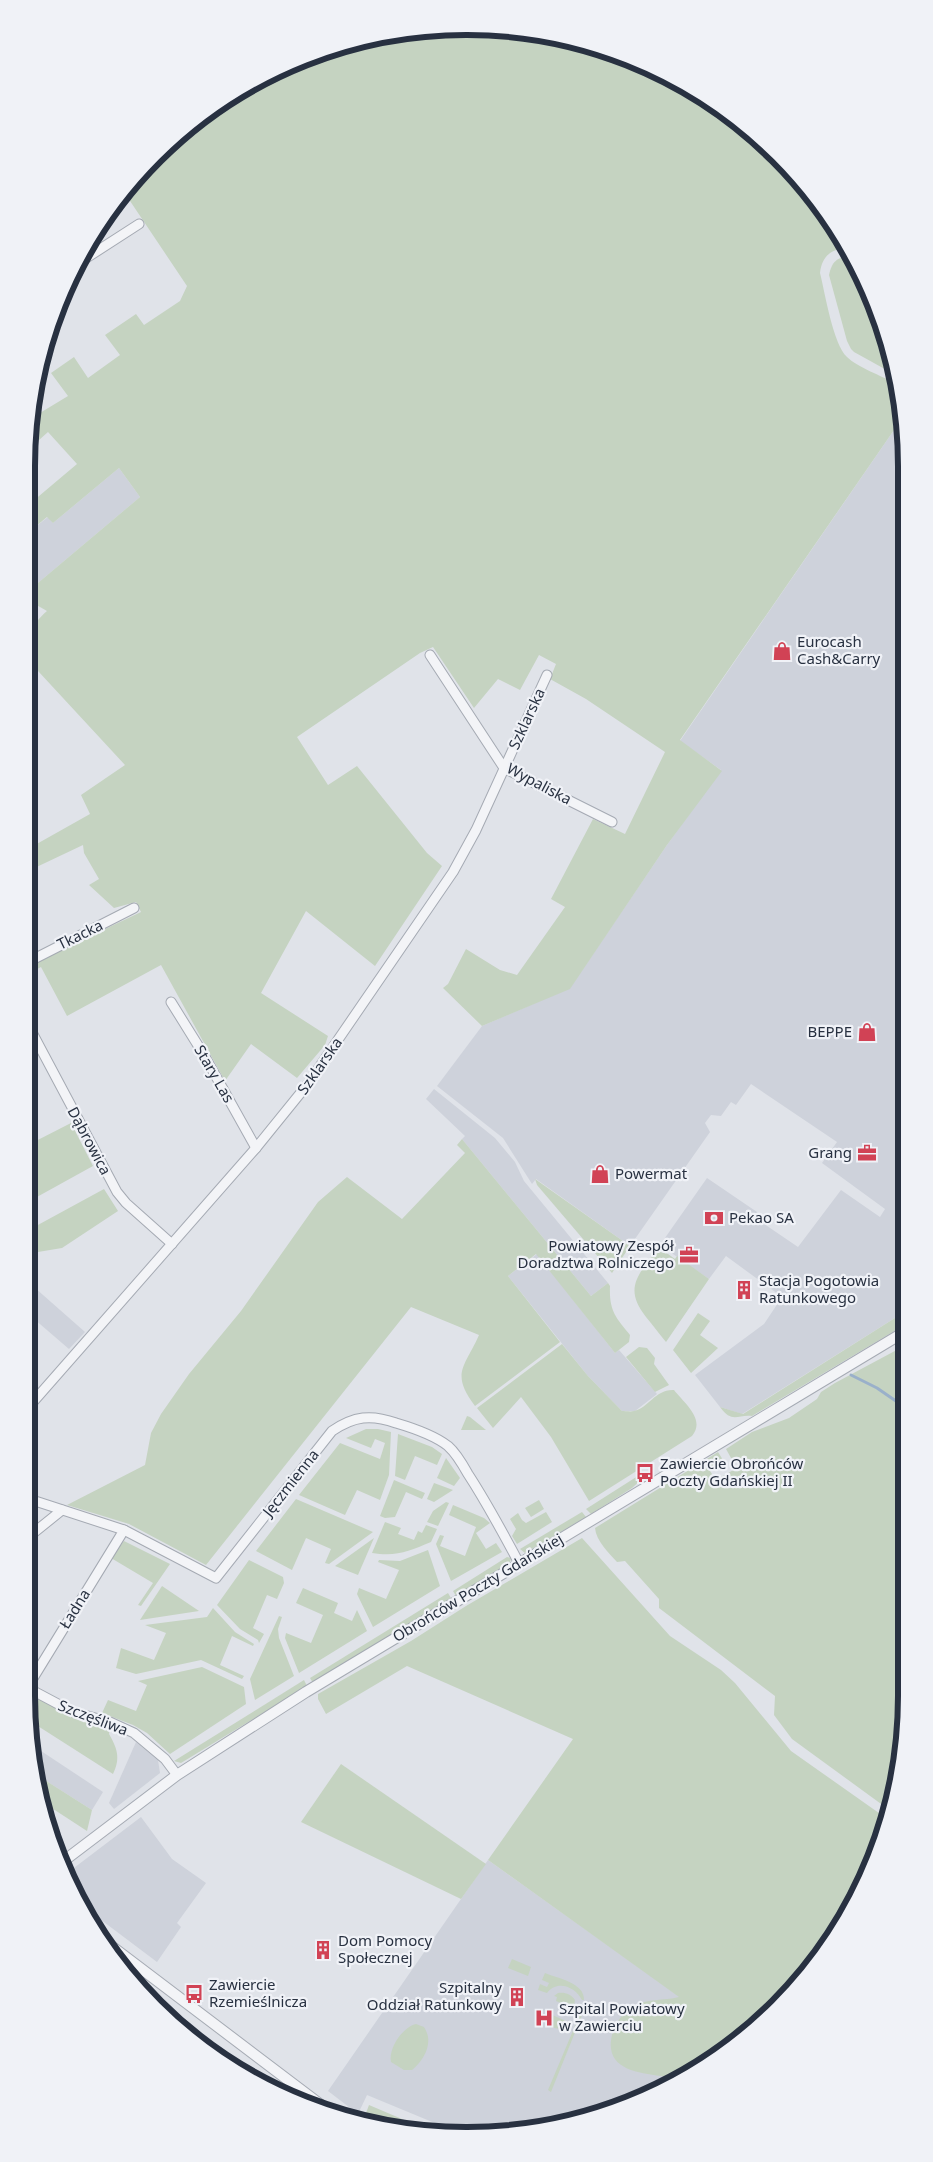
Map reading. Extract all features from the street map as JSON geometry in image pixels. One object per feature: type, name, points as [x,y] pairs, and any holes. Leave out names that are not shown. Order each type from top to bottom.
[{"type":"street","points":[[91,255],[139,224]]},
{"type":"street","name":"Wypaliska","points":[[430,656],[504,768],[612,822]]},
{"type":"street","name":"Szklarska","points":[[35,1400],[256,1148],[307,1085],[453,872],[476,830],[547,675]]},
{"type":"street","name":"Tkacka","points":[[35,958],[134,908]]},
{"type":"street","name":"Stary Las","points":[[170,1002],[256,1148]]},
{"type":"street","name":"Dąbrowica","points":[[36,1040],[117,1192],[126,1203],[172,1244]]},
{"type":"street","name":"Obrońców Poczty Gdańskiej","points":[[67,1858],[177,1775],[306,1692],[898,1336]]},
{"type":"street","name":"Jęczmienna","points":[[35,1501],[124,1530],[216,1578],[332,1431],[344,1422],[356,1418],[377,1417],[403,1425],[449,1447],[473,1481],[519,1563]]},
{"type":"street","points":[[35,1532],[62,1510]]},
{"type":"street","name":"Ładna","points":[[35,1675],[124,1530]]},
{"type":"street","name":"Szczęśliwa","points":[[35,1692],[73,1712],[110,1722],[134,1734],[165,1760],[177,1775]]},
{"type":"street","points":[[122,1955],[308,2096]]},
{"type":"shaded area","points":[[591,54],[605,58],[646,74]]},
{"type":"shaded area","points":[[896,427],[898,466],[898,1316],[742,1414],[720,1407],[695,1375],[764,1324],[782,1297],[726,1256],[709,1279],[660,1245],[707,1178],[757,1212],[754,1217],[798,1247],[841,1190],[880,1217],[885,1209],[822,1163],[837,1142],[751,1084],[736,1105],[731,1102],[721,1116],[711,1115],[705,1123],[710,1132],[630,1246],[536,1179],[532,1184],[503,1138],[437,1086],[482,1026],[570,988],[667,845],[721,770],[680,741]]},
{"type":"shaded area","points":[[119,468],[140,497],[35,585],[35,527],[48,517],[53,523]]},
{"type":"shaded area","points":[[434,1089],[495,1138],[515,1162],[524,1181],[608,1283],[591,1296],[462,1139],[465,1136],[426,1099]]},
{"type":"shaded area","points":[[537,1254],[615,1353],[619,1350],[657,1394],[635,1411],[622,1411],[588,1376],[508,1276]]},
{"type":"shaded area","points":[[35,1288],[85,1332],[69,1349],[35,1320]]},
{"type":"shaded area","points":[[136,1742],[158,1760],[160,1773],[114,1809],[109,1803]]},
{"type":"shaded area","points":[[39,1749],[103,1792],[92,1810],[43,1779]]},
{"type":"shaded area","points":[[141,1817],[172,1859],[206,1883],[177,1923],[181,1927],[157,1962],[96,1916],[72,1870]]},
{"type":"shaded area","name":"Szpital Powiatowy w Zawierciu","points":[[488,1860],[733,2035],[682,2069],[632,2094],[578,2112],[551,2119],[523,2123],[495,2126],[442,2126],[367,2095],[359,2113],[328,2091]]},
{"type":"green space","points":[[438,36],[495,36],[551,43],[591,54],[657,79],[729,124],[772,161],[809,204],[839,249],[827,256],[822,263],[820,273],[834,330],[842,350],[851,361],[890,380],[896,427],[680,740],[722,771],[667,845],[570,989],[482,1026],[443,988],[448,984],[466,949],[500,970],[517,975],[565,907],[551,899],[593,819],[625,834],[665,752],[586,699],[550,679],[556,664],[539,655],[520,690],[498,679],[474,708],[433,647],[420,653],[297,737],[328,785],[357,766],[427,853],[442,866],[375,966],[306,911],[261,993],[328,1036],[325,1045],[297,1078],[251,1044],[225,1081],[161,965],[67,1016],[41,967],[35,970],[35,961],[46,954],[65,948],[141,912],[136,902],[114,908],[89,885],[99,879],[84,853],[83,845],[35,868],[35,845],[90,814],[81,795],[125,765],[35,668],[35,624],[47,611],[35,604],[35,585],[140,497],[119,468],[53,523],[47,517],[35,527],[35,499],[77,464],[48,432],[36,443],[39,414],[68,396],[51,373],[74,357],[88,378],[120,355],[105,335],[136,314],[144,325],[180,301],[187,286],[128,199],[161,161],[204,124],[276,79],[328,58],[355,50],[382,43]]},
{"type":"green space","points":[[842,257],[854,276],[865,301],[887,370],[854,352],[847,341],[829,275],[832,266]]},
{"type":"green space","points":[[71,1123],[93,1166],[35,1198],[35,1141]]},
{"type":"green space","points":[[462,1139],[591,1296],[608,1283],[614,1313],[630,1335],[629,1342],[615,1353],[536,1254],[508,1276],[560,1342],[475,1406],[463,1385],[462,1370],[479,1335],[411,1307],[206,1565],[129,1524],[67,1505],[145,1465],[151,1433],[161,1414],[189,1374],[241,1311],[318,1202],[347,1177],[402,1219],[465,1153],[457,1145]]},
{"type":"green space","points":[[535,1179],[630,1246],[612,1273],[537,1185]]},
{"type":"green space","points":[[104,1189],[118,1211],[62,1248],[35,1252],[35,1224],[36,1226]]},
{"type":"green space","points":[[656,1251],[668,1254],[675,1259],[677,1256],[709,1279],[666,1342],[639,1307],[634,1290],[639,1275]]},
{"type":"green space","points":[[698,1313],[710,1321],[700,1335],[718,1348],[691,1373],[673,1350]]},
{"type":"green space","points":[[898,1316],[898,1329],[752,1416],[732,1417],[720,1407],[743,1414]]},
{"type":"green space","points":[[562,1344],[588,1376],[622,1411],[639,1409],[662,1392],[674,1390],[695,1417],[696,1430],[692,1436],[589,1501],[551,1437],[521,1397],[493,1428],[477,1408]]},
{"type":"green space","points":[[639,1347],[647,1348],[655,1358],[654,1364],[669,1385],[655,1392],[626,1357]]},
{"type":"green space","points":[[898,1349],[898,1695],[894,1752],[890,1780],[883,1806],[792,1739],[774,1715],[775,1696],[659,1608],[659,1599],[625,1561],[617,1562],[610,1555],[600,1542],[595,1528],[718,1452],[723,1460],[722,1467],[719,1470],[716,1467],[710,1471],[716,1480],[742,1465],[731,1458],[726,1449],[752,1432],[789,1418],[817,1399],[821,1392]]},
{"type":"green space","points":[[467,1416],[470,1417],[486,1430],[461,1430]]},
{"type":"green space","points":[[366,1429],[391,1432],[389,1475],[380,1500],[357,1490],[345,1515],[299,1495],[340,1443],[380,1459],[385,1443],[375,1439],[371,1448],[346,1438]]},
{"type":"green space","points":[[398,1434],[432,1447],[442,1454],[437,1465],[415,1456],[405,1480],[395,1476]]},
{"type":"green space","points":[[446,1458],[460,1478],[454,1486],[437,1478]]},
{"type":"green space","points":[[641,1474],[643,1478],[632,1488],[591,1514],[586,1509]]},
{"type":"green space","points":[[394,1480],[425,1493],[422,1499],[406,1492],[395,1517],[385,1518],[380,1516]]},
{"type":"green space","points":[[434,1483],[453,1490],[434,1502],[427,1499]]},
{"type":"green space","points":[[296,1499],[373,1532],[329,1564],[325,1563],[331,1549],[306,1538],[292,1570],[256,1551]]},
{"type":"green space","points":[[539,1500],[544,1509],[531,1517],[525,1508]]},
{"type":"green space","points":[[446,1502],[449,1503],[438,1526],[427,1522],[433,1511]]},
{"type":"green space","points":[[453,1505],[484,1518],[490,1523],[476,1533],[486,1549],[496,1543],[502,1552],[451,1581],[436,1544],[440,1535],[444,1536],[440,1546],[465,1556],[476,1527],[449,1515]]},
{"type":"green space","points":[[546,1512],[552,1522],[517,1544],[512,1536],[516,1529],[510,1519],[518,1513],[526,1523]]},
{"type":"green space","points":[[582,1512],[586,1517],[525,1553],[520,1549]]},
{"type":"green space","points":[[385,1522],[401,1528],[398,1534],[414,1540],[418,1531],[422,1533],[426,1525],[437,1529],[431,1542],[416,1548],[396,1554],[372,1553]]},
{"type":"green space","points":[[374,1538],[358,1575],[335,1566]]},
{"type":"green space","points":[[582,1538],[670,1636],[721,1670],[735,1683],[791,1751],[881,1814],[865,1861],[854,1886],[809,1958],[772,2001],[751,2020],[706,2054],[667,2077],[641,2073],[624,2067],[617,2062],[611,2046],[612,2035],[622,2016],[637,2004],[679,1997],[488,1860],[573,1739],[407,1666],[326,1714],[318,1699],[318,1694],[411,1641],[466,1606]]},
{"type":"green space","points":[[124,1541],[170,1564],[141,1606],[138,1605],[153,1583],[111,1558]]},
{"type":"green space","points":[[428,1550],[440,1586],[373,1627],[357,1594],[359,1588],[386,1599],[399,1570],[378,1562],[379,1560],[400,1561]]},
{"type":"green space","points":[[507,1557],[511,1558],[510,1563],[456,1596],[453,1591]]},
{"type":"green space","points":[[249,1560],[283,1577],[284,1583],[277,1599],[267,1595],[253,1628],[264,1634],[259,1643],[258,1640],[240,1629],[217,1605]]},
{"type":"green space","points":[[162,1586],[199,1611],[140,1620]]},
{"type":"green space","points":[[303,1588],[338,1603],[334,1613],[352,1621],[357,1610],[367,1631],[299,1673],[285,1638],[286,1633],[311,1643],[323,1615],[296,1603]]},
{"type":"green space","points":[[448,1593],[451,1598],[313,1683],[310,1678]]},
{"type":"green space","points":[[213,1608],[235,1632],[254,1644],[253,1646],[232,1636],[220,1665],[244,1676],[242,1679],[201,1660],[136,1674],[116,1668],[121,1648],[154,1660],[166,1633],[145,1625],[207,1617]]},
{"type":"green space","points":[[279,1616],[282,1617],[278,1629],[279,1638],[294,1676],[255,1700],[250,1679]]},
{"type":"green space","points":[[202,1667],[244,1687],[246,1704],[170,1754],[147,1733],[133,1725],[102,1713],[108,1700],[136,1711],[147,1685],[138,1681]]},
{"type":"green space","points":[[304,1680],[307,1686],[181,1763],[174,1761]]},
{"type":"green space","points":[[35,1697],[77,1718],[110,1729],[109,1734],[117,1753],[117,1763],[113,1774],[36,1725]]},
{"type":"green space","points":[[341,1764],[486,1864],[461,1899],[301,1822]]},
{"type":"green space","points":[[43,1779],[92,1810],[87,1831],[50,1807]]},
{"type":"green space","points":[[512,1959],[531,1967],[528,1976],[508,1968]]},
{"type":"green space","points":[[545,1973],[575,1985],[583,1994],[584,2000],[575,1991],[566,1986],[556,1986],[547,1993],[538,1990],[540,1984],[547,1987],[549,1983],[542,1980]]},
{"type":"green space","points":[[558,1993],[572,1996],[575,2000],[574,2006],[572,2008],[556,2001],[557,1997],[554,1996]]},
{"type":"green space","points":[[550,2014],[566,2021],[563,2028],[558,2029],[550,2025],[546,2018]]},
{"type":"green space","points":[[580,2014],[582,2015],[551,2092],[548,2090]]},
{"type":"green space","points":[[416,2024],[424,2027],[427,2033],[427,2050],[421,2061],[412,2070],[404,2070],[391,2062],[392,2051],[394,2045],[406,2029]]},
{"type":"green space","points":[[369,2105],[412,2123],[382,2119],[365,2115]]},
{"type":"waterway","points":[[851,1375],[877,1388],[898,1402]]},
{"type":"place","name":"Eurocash Cash&Carry","points":[[782,651]]},
{"type":"place","name":"BEPPE","points":[[867,1032]]},
{"type":"place","name":"Grang","points":[[867,1153]]},
{"type":"place","name":"Powermat","points":[[600,1174]]},
{"type":"place","name":"Pekao SA","points":[[714,1218]]},
{"type":"place","name":"Powiatowy Zespół Doradztwa Rolniczego","points":[[689,1255]]},
{"type":"place","name":"Stacja Pogotowia Ratunkowego","points":[[744,1290]]},
{"type":"place","name":"Zawiercie Obrońców Poczty Gdańskiej II","points":[[645,1473]]},
{"type":"place","name":"Dom Pomocy Społecznej","points":[[323,1950]]},
{"type":"place","name":"Zawiercie Rzemieślnicza","points":[[194,1994]]},
{"type":"place","name":"Szpitalny Oddział Ratunkowy","points":[[517,1997]]},
{"type":"place","name":"Szpital Powiatowy w Zawierciu","points":[[544,2018]]}]
